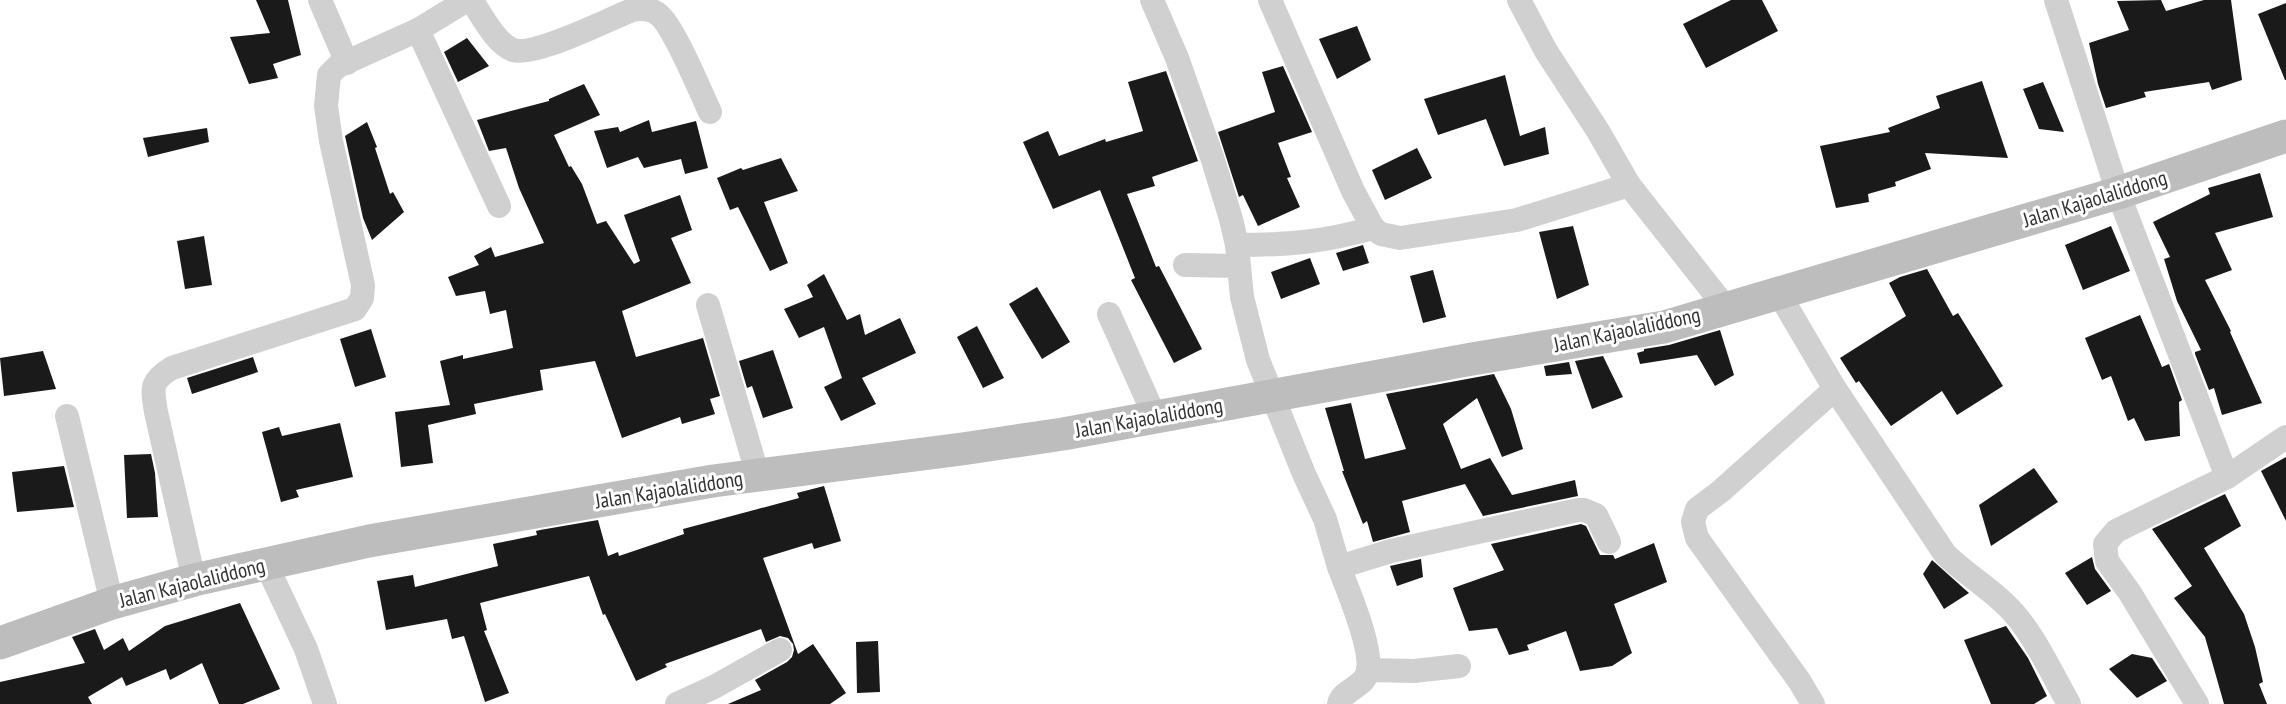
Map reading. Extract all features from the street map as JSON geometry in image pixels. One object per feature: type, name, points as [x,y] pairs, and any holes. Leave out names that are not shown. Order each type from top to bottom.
[{"type":"street","points":[[320,0],[346,63]]},
{"type":"street","points":[[194,580],[156,412],[153,385],[160,375],[172,368],[204,356],[340,316],[355,309],[359,303],[364,292],[363,285],[331,141],[326,106],[329,75],[338,66],[418,30],[469,0],[498,38],[511,49],[522,51],[546,46],[632,10],[643,8],[651,10],[666,22],[710,112]]},
{"type":"street","points":[[1152,0],[1177,58],[1213,160],[1238,256],[1242,297],[1250,332],[1265,379],[1325,519],[1361,627],[1368,658],[1368,670],[1365,678],[1342,696],[1339,704]]},
{"type":"street","points":[[1270,0],[1353,191],[1373,228],[1381,234],[1400,238],[1516,220],[1629,184]]},
{"type":"street","points":[[1519,0],[1546,51],[1629,184],[1726,308]]},
{"type":"street","points":[[2056,0],[2118,193],[2227,477]]},
{"type":"street","points":[[418,30],[499,206]]},
{"type":"street","name":"Jalan Kajaolaliddong","points":[[0,643],[112,603],[194,580],[369,542],[713,481],[962,449],[1155,417],[1664,327],[2118,193],[2286,136]]},
{"type":"street","points":[[1185,265],[1337,239],[1373,228]]},
{"type":"street","points":[[1778,292],[1835,389],[1944,554],[1959,569],[2007,606],[2026,631],[2069,704]]},
{"type":"street","points":[[708,305],[758,476]]},
{"type":"street","points":[[1109,314],[1155,417]]},
{"type":"street","points":[[1813,704],[1800,682],[1697,538],[1693,522],[1697,509],[1721,491],[1835,389]]},
{"type":"street","points":[[67,416],[112,603]]},
{"type":"street","points":[[2197,704],[2130,593],[2107,561],[2105,544],[2116,531],[2227,477],[2286,437]]},
{"type":"street","points":[[1340,567],[1391,550],[1578,510],[1596,515],[1609,542]]},
{"type":"street","points":[[266,564],[306,649],[325,704]]},
{"type":"street","points":[[676,704],[714,687],[780,650]]},
{"type":"street","points":[[1368,670],[1414,671],[1459,666]]},
{"type":"building","points":[[256,0],[288,0],[301,55],[273,64],[278,78],[249,84],[230,37],[270,33]]},
{"type":"building","points":[[1731,0],[1762,0],[1778,31],[1706,68],[1683,24]]},
{"type":"building","points":[[2161,0],[2166,11],[2204,0],[2231,0],[2242,80],[2212,90],[2209,82],[2144,92],[2146,97],[2106,108],[2089,43],[2129,30],[2117,1]]},
{"type":"building","points":[[2286,3],[2286,80],[2285,80],[2258,14]]},
{"type":"building","points":[[1357,26],[1371,60],[1337,79],[1319,39]]},
{"type":"building","points":[[467,38],[489,66],[458,82],[444,52]]},
{"type":"building","points":[[1283,66],[1312,132],[1278,143],[1291,177],[1287,178],[1300,207],[1258,226],[1243,195],[1239,197],[1218,132],[1275,112],[1262,72]]},
{"type":"building","points":[[1166,71],[1198,161],[1152,177],[1155,186],[1127,194],[1156,267],[1159,266],[1202,349],[1174,363],[1131,280],[1135,278],[1100,190],[1053,209],[1023,142],[1048,131],[1059,156],[1105,139],[1106,142],[1143,131],[1128,82]]},
{"type":"building","points":[[1505,75],[1520,136],[1545,127],[1549,154],[1504,166],[1486,119],[1438,135],[1424,99]]},
{"type":"building","points":[[1982,81],[2008,158],[1925,153],[1931,169],[1895,182],[1896,186],[1868,194],[1869,202],[1836,208],[1820,146],[1890,132],[1888,128],[1940,108],[1936,96]]},
{"type":"building","points":[[2043,82],[2064,132],[2039,129],[2023,89]]},
{"type":"building","points":[[584,84],[600,115],[554,135],[569,167],[571,166],[582,184],[597,224],[606,221],[634,264],[640,261],[624,215],[680,195],[692,230],[671,238],[691,283],[622,311],[636,357],[703,338],[720,396],[710,399],[715,414],[682,424],[680,417],[622,438],[595,361],[540,370],[543,390],[474,404],[476,414],[428,425],[433,463],[401,467],[395,412],[450,405],[440,361],[463,355],[463,359],[513,348],[506,310],[490,314],[485,291],[456,296],[448,277],[479,265],[474,256],[491,247],[495,257],[544,243],[519,188],[506,148],[489,151],[477,120],[549,101]]},
{"type":"building","points":[[649,120],[652,132],[696,121],[708,168],[685,174],[681,159],[644,168],[638,157],[607,168],[594,131],[618,127],[620,132]]},
{"type":"building","points":[[367,122],[377,147],[375,148],[390,194],[393,192],[404,212],[372,240],[363,218],[345,136]]},
{"type":"building","points":[[207,128],[209,142],[148,157],[143,138]]},
{"type":"building","points":[[1417,148],[1432,178],[1385,200],[1372,170]]},
{"type":"building","points":[[781,158],[798,191],[764,202],[788,263],[770,271],[738,207],[730,210],[717,178],[741,168],[743,170]]},
{"type":"building","points":[[2260,173],[2273,217],[2215,233],[2232,270],[2205,280],[2231,331],[2262,403],[2222,415],[2214,388],[2209,390],[2195,354],[2201,350],[2177,301],[2164,259],[2170,257],[2153,222],[2210,194],[2208,188]]},
{"type":"building","points":[[1573,226],[1589,285],[1557,299],[1539,232]]},
{"type":"building","points":[[2111,226],[2130,271],[2083,290],[2065,245]]},
{"type":"building","points":[[204,236],[212,285],[185,289],[177,241]]},
{"type":"building","points":[[1363,245],[1369,263],[1343,271],[1336,253]]},
{"type":"building","points":[[1310,258],[1320,284],[1281,299],[1271,272]]},
{"type":"building","points":[[1927,269],[1953,316],[1958,313],[2003,386],[1957,415],[1942,391],[1891,426],[1859,381],[1856,383],[1840,358],[1906,316],[1889,283],[1900,277]]},
{"type":"building","points":[[1433,270],[1446,317],[1423,323],[1410,276]]},
{"type":"building","points":[[824,274],[847,320],[860,314],[865,335],[900,318],[916,353],[862,378],[876,404],[841,421],[824,387],[842,378],[824,327],[799,338],[784,309],[813,297],[807,285]]},
{"type":"building","points":[[1037,287],[1070,342],[1042,359],[1009,304]]},
{"type":"building","points":[[2140,315],[2162,367],[2169,364],[2182,400],[2179,402],[2180,436],[2145,441],[2134,418],[2128,421],[2111,376],[2102,380],[2085,338]]},
{"type":"building","points":[[977,326],[1004,378],[983,388],[957,337]]},
{"type":"building","points":[[371,329],[386,377],[355,387],[340,339]]},
{"type":"building","points":[[1720,330],[1734,375],[1715,386],[1697,355],[1640,364],[1637,353],[1644,349],[1669,345]]},
{"type":"building","points":[[773,350],[793,408],[763,418],[752,386],[747,388],[739,361]]},
{"type":"building","points":[[43,351],[56,389],[4,396],[0,358]]},
{"type":"building","points":[[1603,356],[1623,397],[1592,409],[1575,361]]},
{"type":"building","points":[[253,357],[258,372],[192,394],[187,378]]},
{"type":"building","points":[[1569,362],[1572,374],[1546,376],[1544,366]]},
{"type":"building","points":[[1494,374],[1511,409],[1523,449],[1502,457],[1477,398],[1443,424],[1461,469],[1490,458],[1512,495],[1575,480],[1578,496],[1483,516],[1465,484],[1402,501],[1410,532],[1373,542],[1367,521],[1363,524],[1342,471],[1344,471],[1325,408],[1351,403],[1365,459],[1406,449],[1386,394]]},
{"type":"building","points":[[340,423],[353,477],[296,490],[299,497],[281,502],[262,432],[279,427],[282,436]]},
{"type":"building","points":[[151,454],[155,473],[158,517],[127,518],[124,455]]},
{"type":"building","points":[[2286,457],[2286,521],[2261,471]]},
{"type":"building","points":[[64,466],[74,507],[17,512],[12,472]]},
{"type":"building","points":[[2034,468],[2058,502],[1991,546],[1979,505]]},
{"type":"building","points":[[824,486],[841,541],[814,549],[812,543],[763,558],[798,654],[813,644],[846,693],[830,704],[728,704],[761,690],[755,680],[792,657],[793,644],[788,638],[780,636],[766,642],[761,629],[665,664],[667,667],[636,681],[605,614],[603,615],[589,576],[480,603],[487,630],[484,631],[509,693],[485,702],[464,636],[452,639],[447,619],[386,630],[377,581],[413,575],[415,587],[498,566],[493,544],[537,535],[536,531],[540,530],[598,520],[608,556],[618,552],[619,556],[684,534],[683,529],[799,498],[797,493]]},
{"type":"building","points":[[2225,494],[2241,526],[2204,548],[2244,614],[2263,682],[2259,684],[2267,704],[2224,704],[2205,637],[2174,598],[2192,586],[2152,529]]},
{"type":"building","points":[[1581,524],[1586,526],[1600,555],[1613,555],[1615,559],[1654,543],[1667,582],[1614,604],[1632,653],[1612,666],[1580,671],[1566,631],[1527,645],[1529,650],[1509,655],[1497,628],[1469,631],[1453,588],[1504,570],[1491,544]]},
{"type":"building","points":[[2092,557],[2095,569],[2111,591],[2087,605],[2065,573]]},
{"type":"building","points":[[1421,559],[1423,577],[1397,586],[1390,566]]},
{"type":"building","points":[[1932,560],[1969,593],[1944,609],[1923,574]]},
{"type":"building","points":[[240,603],[280,689],[243,704],[219,704],[202,663],[170,680],[166,669],[126,686],[122,677],[88,697],[92,704],[0,704],[0,682],[85,663],[72,637],[95,629],[104,650],[123,638],[129,651],[165,626]]},
{"type":"building","points":[[2006,626],[2028,658],[2047,696],[2034,704],[1991,704],[1964,640]]},
{"type":"building","points":[[878,641],[880,692],[857,693],[856,642]]},
{"type":"building","points":[[2132,654],[2152,658],[2167,681],[2137,698],[2109,669]]}]
